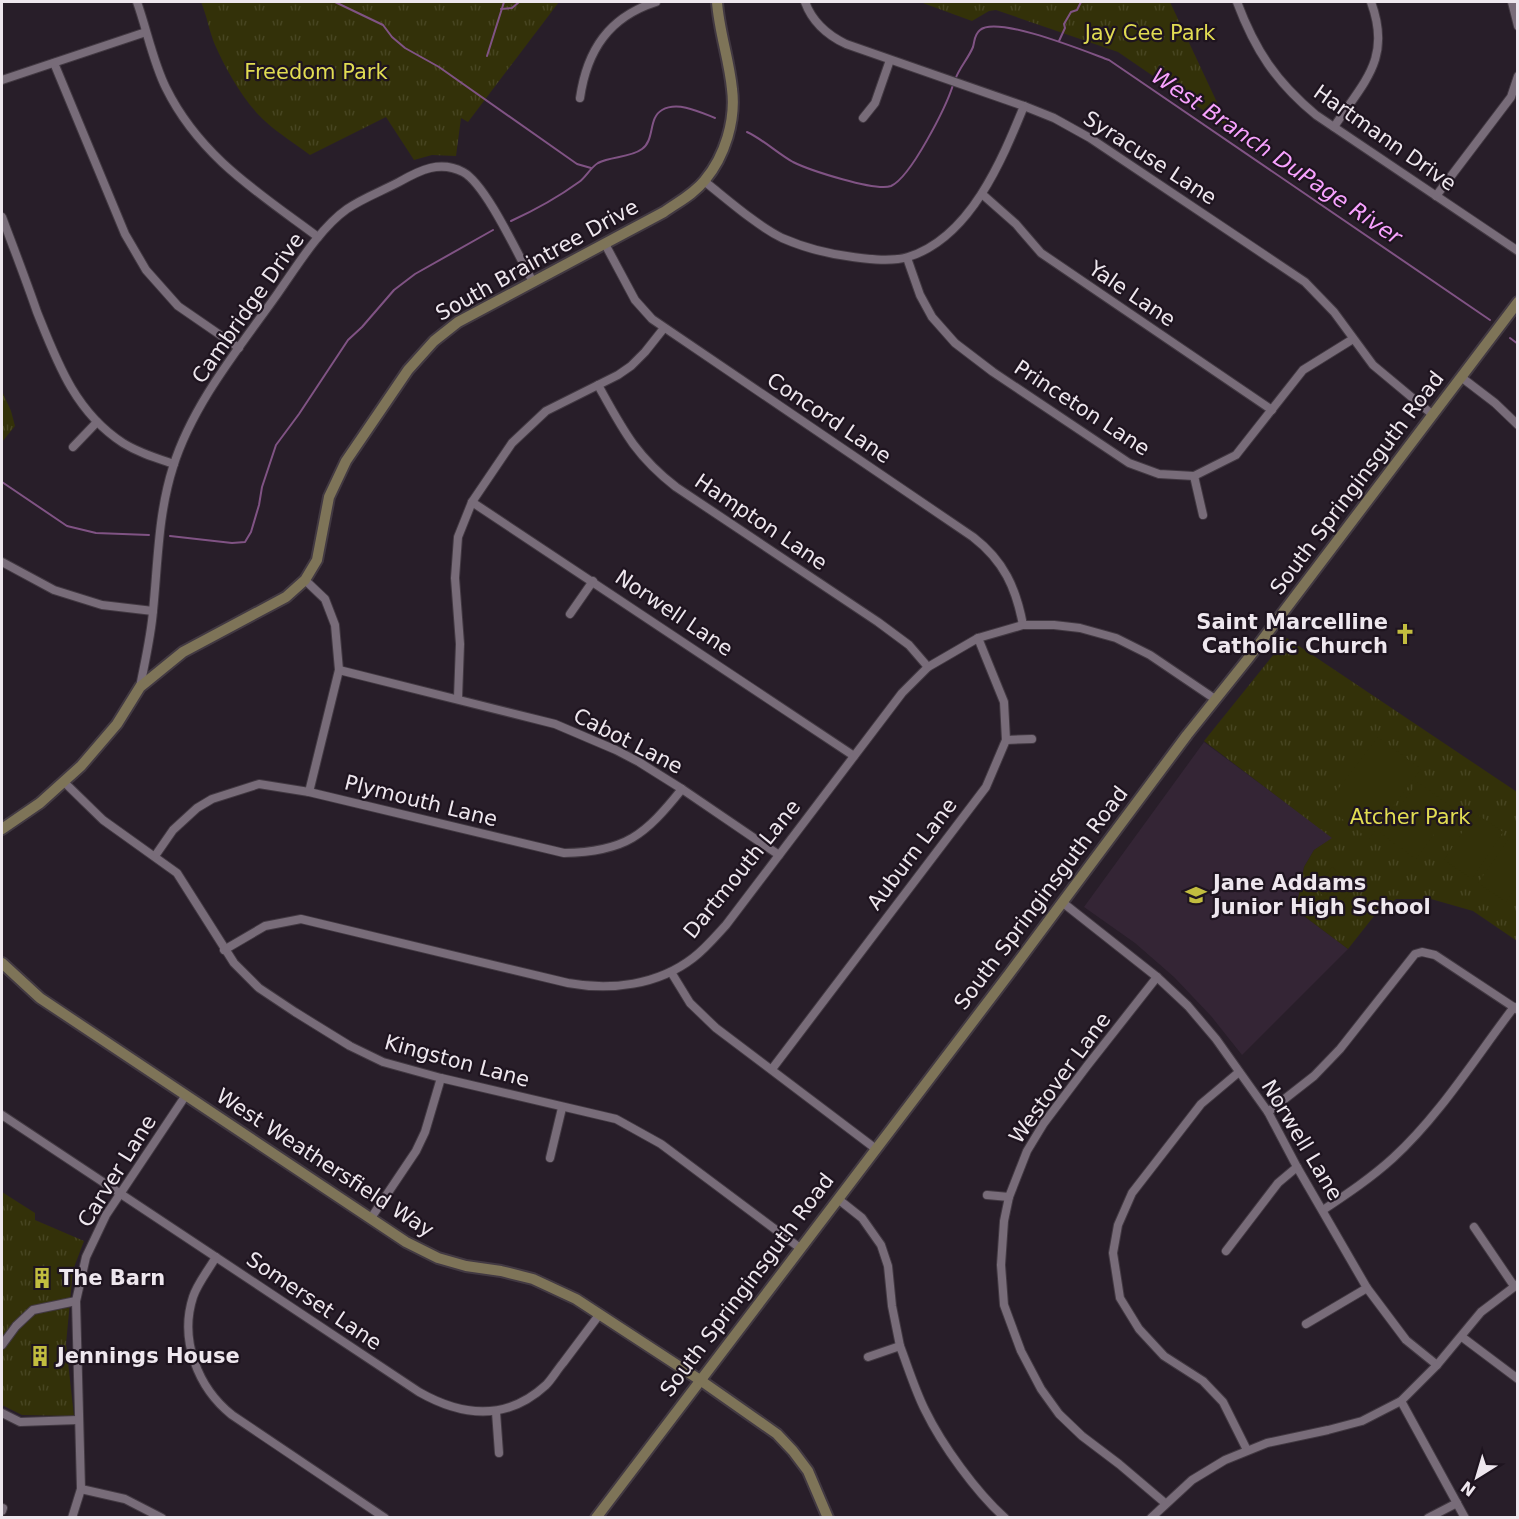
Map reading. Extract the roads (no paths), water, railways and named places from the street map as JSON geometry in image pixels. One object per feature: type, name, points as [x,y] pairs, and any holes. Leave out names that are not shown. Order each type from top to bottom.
[{"type":"street","points":[[136,2],[165,87],[197,137],[232,173],[318,237]]},
{"type":"street","points":[[580,98],[583,78],[590,58],[610,28],[634,10],[656,2]]},
{"type":"street","name":"South Braintree Drive","points":[[2,829],[40,803],[97,749],[117,724],[140,687],[183,652],[286,597],[305,580],[317,560],[326,507],[339,474],[408,370],[434,341],[458,322],[686,198],[704,181],[724,145],[733,109],[732,89],[720,32],[717,2]]},
{"type":"street","name":"Syracuse Lane","points":[[805,2],[814,19],[832,37],[846,44],[1024,106],[1054,118],[1090,138],[1305,282],[1334,312],[1364,355],[1386,378],[1433,415]]},
{"type":"street","name":"Hartmann Drive","points":[[1238,2],[1253,41],[1272,71],[1301,103],[1518,251]]},
{"type":"street","points":[[1334,127],[1370,71],[1378,52],[1379,27],[1371,2]]},
{"type":"street","points":[[1512,2],[1518,26]]},
{"type":"street","points":[[2,80],[147,32]]},
{"type":"street","points":[[863,118],[874,103],[890,60]]},
{"type":"street","points":[[54,63],[125,234],[146,270],[178,306],[239,348]]},
{"type":"street","points":[[1436,196],[1511,97],[1518,76]]},
{"type":"street","points":[[704,181],[780,237],[833,254],[907,258],[933,246],[947,234],[982,194],[1003,157],[1024,106]]},
{"type":"street","name":"Cambridge Drive","points":[[140,687],[153,611],[161,517],[174,465],[189,427],[239,348],[318,237],[346,210],[398,182],[428,168],[450,168],[468,175],[481,188],[533,282]]},
{"type":"street","name":"Yale Lane","points":[[982,194],[1016,224],[1041,253],[1272,410]]},
{"type":"street","points":[[2,218],[57,363],[75,395],[97,422],[122,442],[135,450],[174,465]]},
{"type":"street","name":"Concord Lane","points":[[605,244],[634,300],[652,319],[980,542],[997,559],[1008,575],[1016,593],[1023,626]]},
{"type":"street","name":"Princeton Lane","points":[[907,258],[920,295],[932,317],[969,356],[1129,464],[1159,474],[1194,476],[1236,455],[1303,370],[1353,339]]},
{"type":"street","name":"South Springinsguth Road","points":[[596,1518],[1518,302]]},
{"type":"street","points":[[458,698],[460,644],[454,578],[458,537],[472,502],[507,450],[546,411],[631,366],[664,328]]},
{"type":"street","points":[[1461,377],[1518,425]]},
{"type":"street","name":"Hampton Lane","points":[[598,385],[624,433],[654,469],[676,487],[878,622],[909,645],[928,667]]},
{"type":"street","points":[[73,447],[97,422]]},
{"type":"street","points":[[1194,476],[1203,515]]},
{"type":"street","name":"Norwell Lane","points":[[472,502],[854,756]]},
{"type":"street","points":[[2,562],[54,590],[102,605],[153,611]]},
{"type":"street","points":[[305,580],[325,599],[335,625],[339,670],[309,792]]},
{"type":"street","points":[[570,614],[593,581]]},
{"type":"street","name":"Dartmouth Lane","points":[[224,950],[271,923],[301,920],[585,986],[629,985],[671,972],[692,959],[708,945],[726,925],[902,693],[928,667],[978,638],[1023,626],[1070,626],[1116,638],[1150,655],[1215,699]]},
{"type":"street","name":"Auburn Lane","points":[[772,1070],[986,788],[1006,740],[1004,702],[978,638]]},
{"type":"street","name":"Cabot Lane","points":[[339,670],[555,724],[616,750],[682,789],[779,855]]},
{"type":"street","points":[[1006,740],[1032,739]]},
{"type":"street","name":"Kingston Lane","points":[[64,782],[103,820],[177,873],[224,950],[245,976],[259,988],[350,1046],[383,1062],[441,1078],[616,1119],[661,1144],[800,1248]]},
{"type":"street","name":"Plymouth Lane","points":[[155,856],[174,830],[198,808],[212,799],[259,783],[309,792],[542,849],[571,853],[603,850],[634,837],[657,820],[682,789]]},
{"type":"street","name":"Norwell Lane","points":[[1062,902],[1157,977],[1188,1006],[1216,1039],[1268,1112],[1366,1288],[1406,1340],[1437,1365]]},
{"type":"street","points":[[1268,1112],[1314,1076],[1340,1049],[1415,954],[1422,952],[1435,955],[1516,1009],[1413,1139],[1370,1178],[1323,1210]]},
{"type":"street","name":"West Weathersfield Way","points":[[2,963],[40,998],[429,1255],[454,1263],[501,1271],[544,1283],[576,1299],[700,1380],[766,1426],[788,1446],[808,1471],[828,1518]]},
{"type":"street","points":[[671,972],[690,1003],[700,1014],[876,1149]]},
{"type":"street","name":"Westover Lane","points":[[1157,977],[1044,1123],[1027,1151],[1009,1197],[1002,1241],[1001,1265],[1004,1305],[1021,1351],[1034,1378],[1049,1401],[1069,1424],[1165,1503]]},
{"type":"street","points":[[1239,1072],[1201,1104],[1132,1193],[1118,1225],[1113,1253],[1120,1298],[1139,1329],[1164,1356],[1203,1381],[1223,1402],[1247,1450]]},
{"type":"street","points":[[371,1218],[416,1151],[425,1132],[441,1078]]},
{"type":"street","name":"Carver Lane","points":[[72,1518],[81,1489],[76,1301],[87,1257],[106,1215],[186,1095]]},
{"type":"street","points":[[550,1158],[562,1107]]},
{"type":"street","name":"Somerset Lane","points":[[2,1115],[425,1396],[459,1409],[496,1412],[521,1403],[546,1384],[599,1315]]},
{"type":"street","points":[[1226,1251],[1278,1183],[1297,1167]]},
{"type":"street","points":[[987,1195],[1009,1197]]},
{"type":"street","points":[[838,1198],[862,1218],[881,1245],[888,1266],[892,1306],[900,1346],[925,1411],[956,1461],[988,1502],[1005,1518]]},
{"type":"street","points":[[1151,1518],[1192,1480],[1208,1469],[1247,1450],[1267,1443],[1362,1421],[1401,1401],[1437,1365],[1481,1312],[1516,1285],[1474,1227]]},
{"type":"street","points":[[216,1257],[193,1297],[189,1327],[192,1355],[198,1373],[208,1391],[223,1408],[240,1421],[385,1518]]},
{"type":"street","points":[[1306,1324],[1366,1288]]},
{"type":"street","points":[[2,1345],[16,1326],[33,1310],[76,1301]]},
{"type":"street","points":[[1462,1337],[1518,1379]]},
{"type":"street","points":[[868,1357],[900,1346]]},
{"type":"street","points":[[1401,1401],[1466,1518]]},
{"type":"street","points":[[496,1412],[499,1454]]},
{"type":"street","points":[[2,1413],[20,1422],[78,1420]]},
{"type":"street","points":[[81,1489],[125,1499],[162,1518]]},
{"type":"street","points":[[1428,1518],[1457,1503]]},
{"type":"waterway","points":[[335,2],[383,25],[405,48],[439,67],[577,164],[591,168]]},
{"type":"waterway","points":[[487,56],[504,2]]},
{"type":"waterway","points":[[501,9],[512,8],[519,2]]},
{"type":"waterway","points":[[1059,41],[1065,28],[1064,24],[1081,2]]},
{"type":"waterway","name":"West Branch DuPage River","points":[[955,80],[973,47],[977,34],[980,30],[990,27],[1004,27],[1043,36],[1109,60],[1490,320]]},
{"type":"waterway","name":"West Branch DuPage River","points":[[747,132],[801,166],[858,183],[891,186],[899,180],[918,156],[936,124],[953,85]]},
{"type":"waterway","name":"West Branch DuPage River","points":[[511,221],[571,188],[598,163],[642,149],[649,140],[655,118],[662,110],[682,107],[715,118]]},
{"type":"waterway","name":"West Branch DuPage River","points":[[170,536],[232,543],[245,542],[251,532],[262,487],[276,445],[348,340],[394,290],[415,274],[493,230]]},
{"type":"waterway","name":"West Branch DuPage River","points":[[1510,338],[1518,344]]},
{"type":"waterway","name":"West Branch DuPage River","points":[[2,482],[67,526],[96,533],[149,535]]},
{"type":"place","name":"Saint Marcelline Catholic Church","points":[[1405,634]]},
{"type":"place","name":"Jane Addams Junior High School","points":[[1196,895]]},
{"type":"place","name":"The Barn","points":[[42,1278]]},
{"type":"place","name":"Jennings House","points":[[40,1356]]},
{"type":"park label","name":"Jay Cee Park","points":[[1150,33]]},
{"type":"park label","name":"Freedom Park","points":[[316,72]]},
{"type":"park label","name":"Atcher Park","points":[[1410,817]]}]
